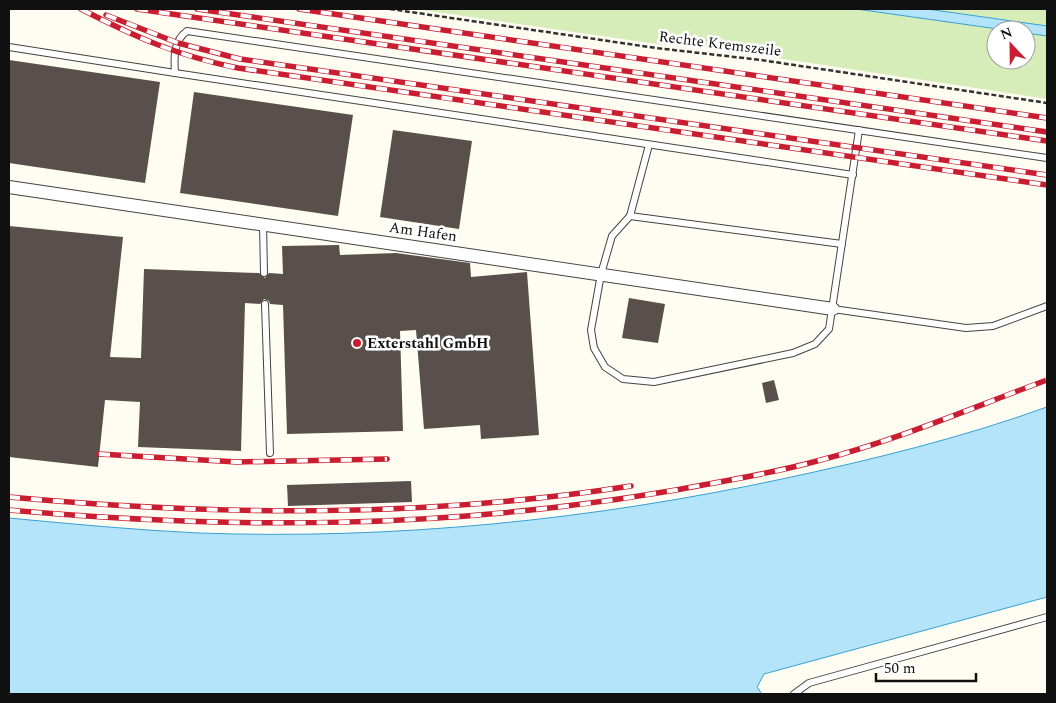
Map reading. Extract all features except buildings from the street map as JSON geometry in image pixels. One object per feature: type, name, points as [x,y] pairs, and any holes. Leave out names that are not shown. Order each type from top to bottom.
[{"type":"street","name":"Am Hafen","points":[[9,187],[832,309]]},
{"type":"lane","points":[[175,73],[174,52],[181,35],[187,31],[1047,158]]},
{"type":"lane","points":[[9,47],[853,175]]},
{"type":"lane","points":[[648,144],[630,216],[612,236],[600,274],[591,330],[594,348],[604,367],[623,379],[654,382],[793,354],[815,344],[829,329],[859,130]]},
{"type":"lane","points":[[630,216],[842,244]]},
{"type":"lane","points":[[263,224],[264,273]]},
{"type":"lane","points":[[265,304],[270,452]]},
{"type":"lane","points":[[832,309],[966,328],[980,328],[1047,306]]},
{"type":"lane","points":[[794,694],[809,683],[1047,617]]},
{"type":"path","name":"Rechte Kremszeile","points":[[390,9],[656,48],[761,60],[1047,103]]},
{"type":"green space","points":[[415,9],[856,9],[986,27],[986,70],[1036,70],[1036,34],[1047,36],[1047,99],[705,47],[657,44]]},
{"type":"green space","points":[[927,9],[1047,9],[1047,26],[1036,24],[1036,20],[1005,20]]},
{"type":"water","points":[[856,9],[927,9],[1005,20],[986,20],[986,27]]},
{"type":"water","points":[[1036,24],[1047,26],[1047,36],[1036,34]]},
{"type":"water","points":[[1047,407],[1047,597],[764,674],[757,687],[762,694],[9,694],[9,518],[175,532],[272,534],[419,530],[492,524],[638,506],[782,479],[916,447],[982,429]]},
{"type":"railway","points":[[81,9],[157,44],[196,58],[238,68],[1047,185]]},
{"type":"railway","points":[[137,9],[1047,141]]},
{"type":"railway","points":[[197,9],[1047,132]]},
{"type":"railway","points":[[299,9],[1047,118]]},
{"type":"railway","points":[[106,15],[178,43],[240,59],[1047,175]]},
{"type":"railway","points":[[9,510],[177,521],[260,523],[425,519],[592,503],[676,490],[782,470],[817,461],[904,434],[1047,380]]},
{"type":"railway","points":[[99,454],[237,462],[387,459]]},
{"type":"railway","points":[[9,497],[165,508],[320,511],[476,504],[631,486]]},
{"type":"place","name":"Exterstahl GmbH","points":[[357,343]]}]
